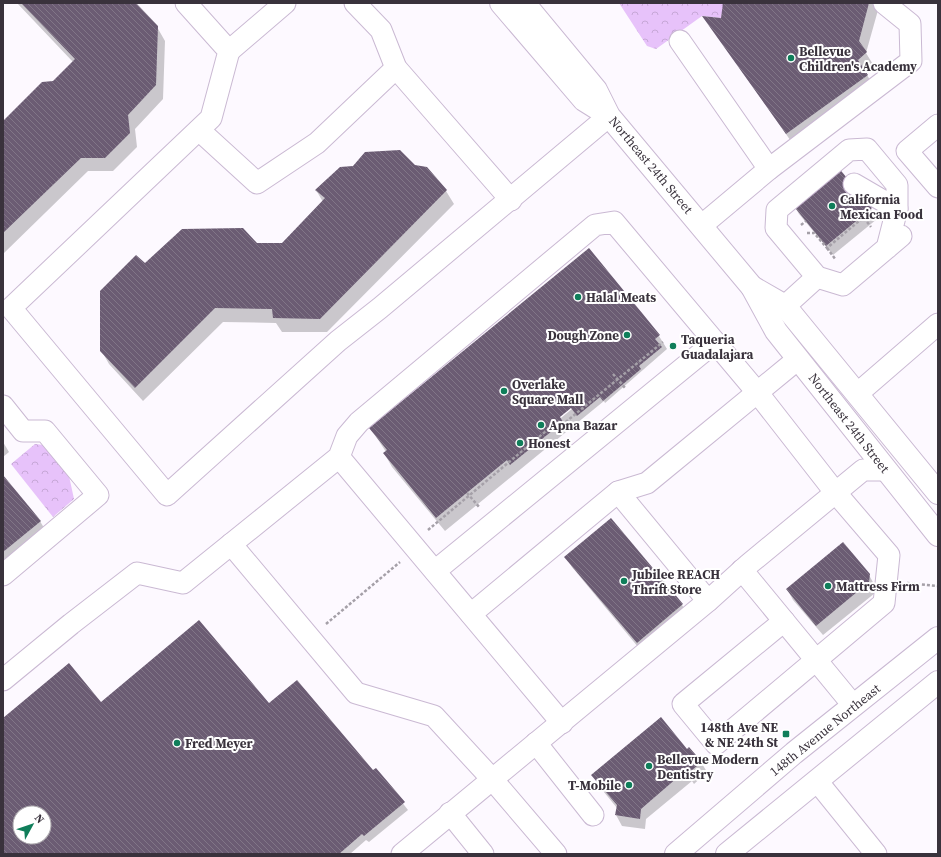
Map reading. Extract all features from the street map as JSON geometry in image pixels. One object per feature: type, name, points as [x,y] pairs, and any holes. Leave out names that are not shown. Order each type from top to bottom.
[{"type":"main road","points":[[501,3],[584,100],[609,116]]},
{"type":"main road","name":"Northeast 24th Street","points":[[524,3],[596,90],[609,116],[752,287],[776,331],[938,535]]},
{"type":"main road","name":"Northeast 24th Street","points":[[752,287],[785,306],[938,493]]},
{"type":"main road","points":[[886,470],[919,469]]},
{"type":"main road","name":"148th Avenue Northeast","points":[[676,854],[854,705],[938,638]]},
{"type":"main road","points":[[727,854],[938,682]]},
{"type":"street","points":[[186,3],[229,51]]},
{"type":"street","points":[[285,3],[229,51],[211,118],[7,303],[167,495],[338,341],[511,200],[609,116]]},
{"type":"street","points":[[355,3],[381,30],[396,68],[511,200]]},
{"type":"street","points":[[701,226],[769,169],[911,61],[910,24],[884,3]]},
{"type":"street","points":[[680,41],[769,169]]},
{"type":"street","points":[[199,130],[257,183],[317,143],[396,68]]},
{"type":"street","points":[[938,125],[907,151],[938,187]]},
{"type":"street","points":[[867,149],[897,185],[891,205],[894,242],[843,285],[817,277],[776,228],[777,210],[850,150],[867,149]]},
{"type":"street","points":[[854,184],[891,205]]},
{"type":"street","points":[[3,680],[71,624],[137,573],[183,583],[339,457],[347,436],[359,422],[595,224],[614,222],[757,392],[835,492],[888,555],[884,602],[716,744],[683,704],[784,621]]},
{"type":"street","points":[[785,306],[817,277]]},
{"type":"street","points":[[857,394],[938,324]]},
{"type":"street","points":[[435,571],[715,342]]},
{"type":"street","points":[[471,614],[618,492],[647,483],[798,359]]},
{"type":"street","points":[[3,406],[23,431],[45,430],[98,495],[3,574]]},
{"type":"street","points":[[339,457],[562,723]]},
{"type":"street","points":[[402,854],[708,601],[742,570],[835,492],[863,470],[886,470]]},
{"type":"street","points":[[618,492],[708,601]]},
{"type":"street","points":[[231,544],[356,693],[434,716],[556,852]]},
{"type":"street","points":[[742,570],[854,705]]},
{"type":"street","points":[[536,744],[593,815]]},
{"type":"street","points":[[816,781],[876,854]]},
{"type":"street","points":[[450,813],[483,854]]},
{"type":"path","points":[[827,248],[859,220],[891,205]]},
{"type":"path","points":[[864,218],[868,223]]},
{"type":"path","points":[[796,221],[806,233],[814,233],[827,248],[830,254]]},
{"type":"path","points":[[800,226],[806,221]]},
{"type":"path","points":[[424,533],[558,422],[562,425],[663,342]]},
{"type":"path","points":[[614,374],[629,392]]},
{"type":"path","points":[[468,495],[483,512]]},
{"type":"path","points":[[321,629],[401,562]]},
{"type":"path","points":[[887,580],[938,586]]},
{"type":"green space","points":[[619,3],[724,3],[721,18],[702,16],[656,49],[647,46]]},
{"type":"green space","points":[[35,444],[44,445],[69,476],[74,499],[53,517],[11,464]]},
{"type":"building","points":[[21,3],[136,3],[158,26],[156,85],[128,115],[130,133],[105,158],[81,158],[3,233],[3,121],[42,82],[53,81],[75,59]]},
{"type":"building","points":[[723,3],[869,3],[859,41],[867,52],[858,60],[868,75],[786,134],[702,16],[721,18]]},
{"type":"building","points":[[400,150],[415,165],[427,167],[447,190],[320,319],[273,318],[272,309],[215,308],[135,388],[100,351],[100,291],[136,255],[145,263],[182,229],[243,228],[257,243],[282,243],[325,198],[315,190],[340,167],[353,166],[365,152]]},
{"type":"building","name":"California Mexican Food","points":[[837,166],[872,208],[826,246],[792,204]]},
{"type":"building","name":"Overlake Square Mall","points":[[589,248],[660,335],[655,339],[662,347],[639,366],[641,369],[603,401],[600,397],[577,416],[571,408],[560,417],[563,422],[510,465],[507,460],[436,518],[383,453],[387,450],[369,428]]},
{"type":"building","points":[[3,475],[41,521],[3,552]]},
{"type":"building","name":"Jubilee REACH Thrift Store","points":[[611,518],[683,604],[637,643],[564,557]]},
{"type":"building","name":"Mattress Firm","points":[[843,542],[870,574],[869,582],[816,626],[786,589]]},
{"type":"building","name":"Fred Meyer","points":[[199,620],[269,703],[297,680],[373,770],[376,768],[405,802],[364,836],[362,834],[339,854],[3,854],[3,718],[69,663],[101,702]]},
{"type":"building","name":"Bellevue Modern Dentistry","points":[[661,717],[687,749],[689,747],[702,762],[687,774],[685,771],[641,809],[640,819],[615,815],[617,805],[591,775]]},
{"type":"place","name":"Bellevue Children's Academy","points":[[791,58]]},
{"type":"place","name":"California Mexican Food","points":[[832,206]]},
{"type":"place","name":"Halal Meats","points":[[578,297]]},
{"type":"place","name":"Dough Zone","points":[[627,335]]},
{"type":"place","name":"Taqueria Guadalajara","points":[[673,346]]},
{"type":"place","name":"Overlake Square Mall","points":[[504,391]]},
{"type":"place","name":"Apna Bazar","points":[[541,425]]},
{"type":"place","name":"Honest","points":[[520,443]]},
{"type":"place","name":"Jubilee REACH Thrift Store","points":[[624,581]]},
{"type":"place","name":"Mattress Firm","points":[[828,586]]},
{"type":"place","name":"148th Ave NE & NE 24th St","points":[[786,734]]},
{"type":"place","name":"Fred Meyer","points":[[177,743]]},
{"type":"place","name":"Bellevue Modern Dentistry","points":[[649,766]]},
{"type":"place","name":"T-Mobile","points":[[629,785]]}]
